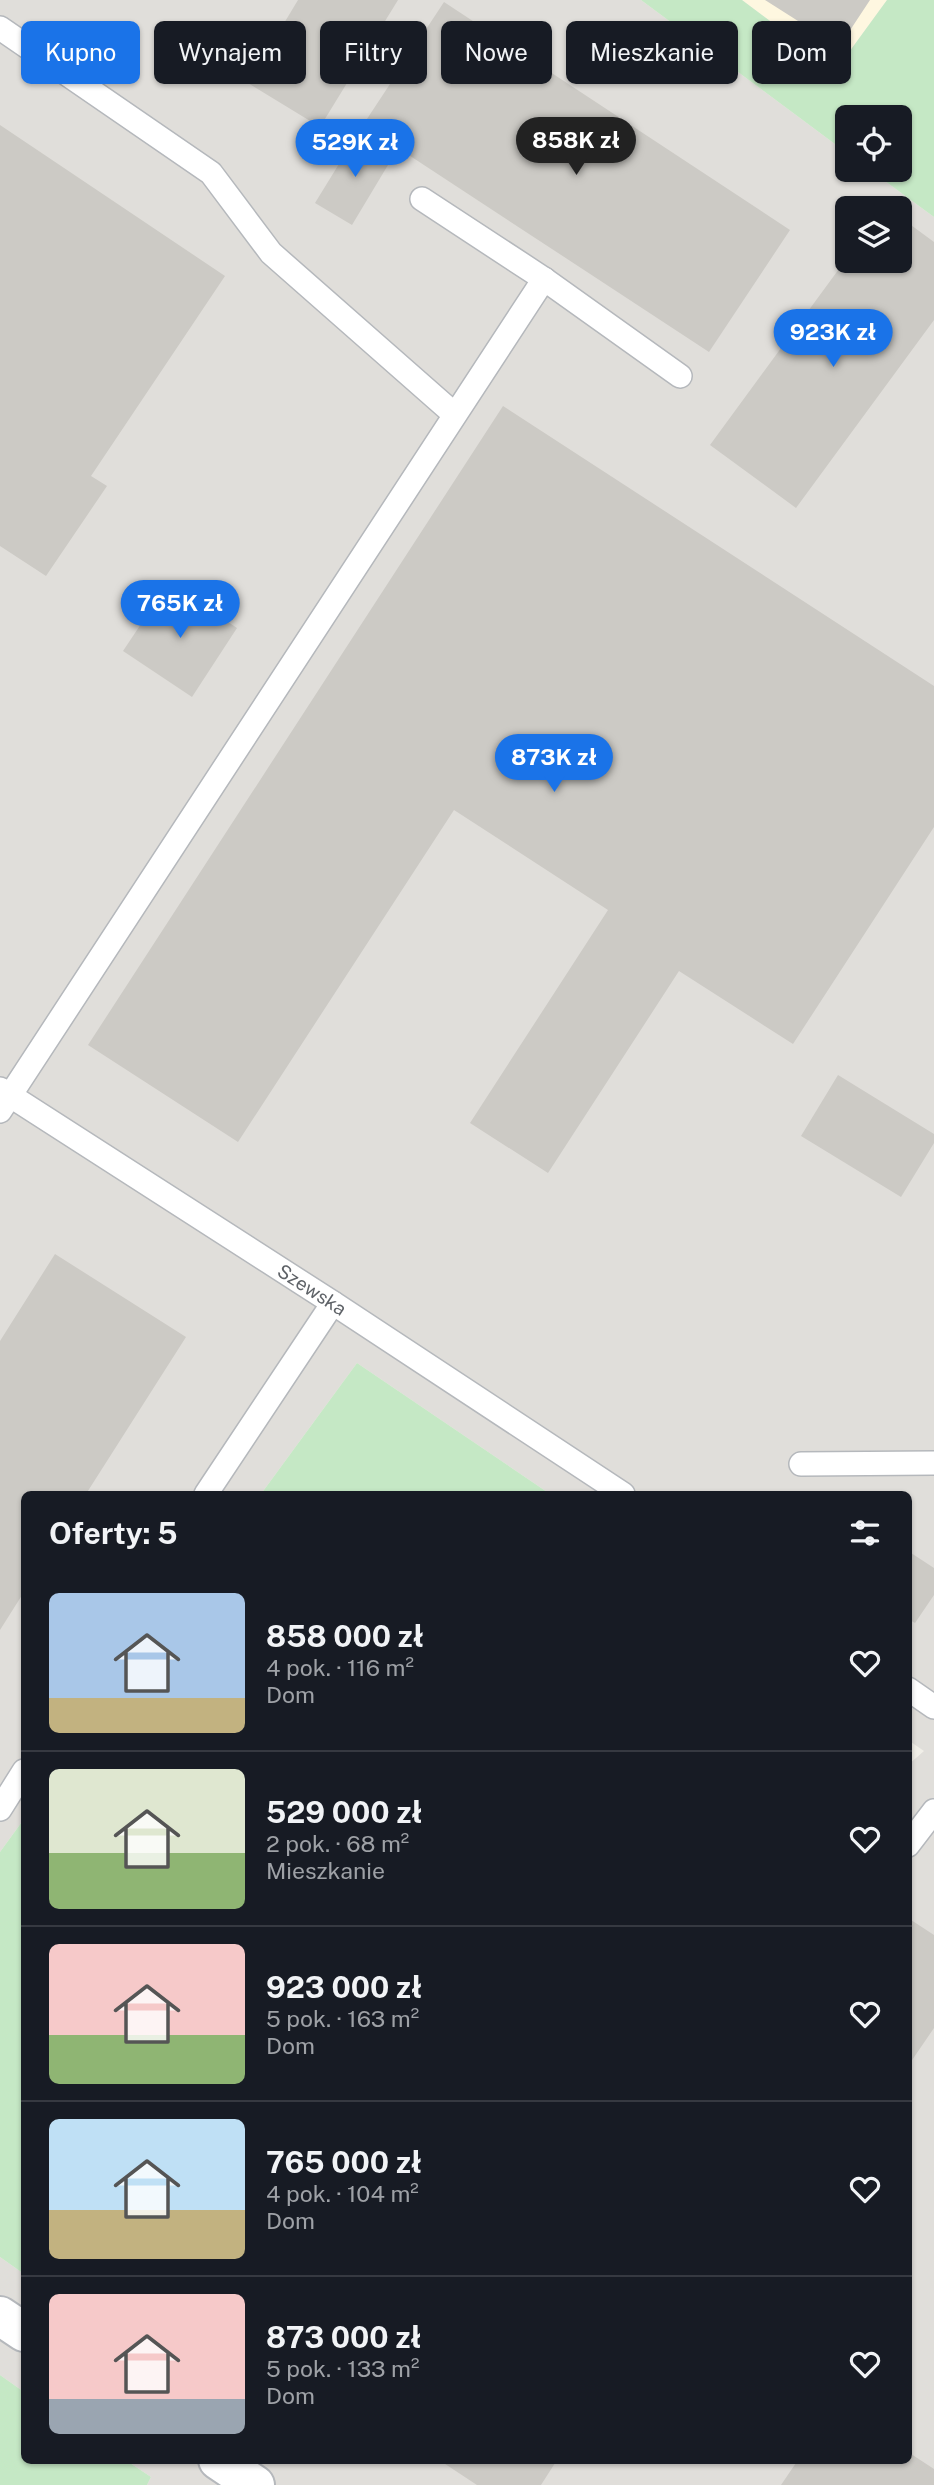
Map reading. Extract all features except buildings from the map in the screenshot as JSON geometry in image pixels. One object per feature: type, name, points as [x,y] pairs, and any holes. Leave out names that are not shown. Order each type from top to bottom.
[{"type":"street","points":[[0,2316],[21,2330]]},
{"type":"street","points":[[224,2464],[255,2485]]},
{"type":"lane","points":[[0,28],[211,173],[271,253],[454,414]]},
{"type":"lane","points":[[422,199],[544,279],[680,376]]},
{"type":"lane","points":[[3,1099],[544,279]]},
{"type":"lane","name":"Szewska","points":[[3,1099],[333,1303],[618,1491]]},
{"type":"lane","points":[[208,1491],[333,1303]]},
{"type":"lane","points":[[801,1464],[934,1463]]},
{"type":"lane","points":[[912,1692],[934,1707]]},
{"type":"lane","points":[[0,1809],[21,1776]]},
{"type":"lane","points":[[912,1840],[934,1811]]},
{"type":"shaded area","points":[[0,0],[641,0],[669,21],[566,21],[566,84],[738,84],[738,72],[835,144],[835,182],[886,182],[905,196],[835,196],[835,273],[912,273],[912,201],[934,217],[934,2485],[147,2485],[151,2477],[132,2464],[912,2464],[912,1762],[924,1751],[912,1743],[912,1491],[546,1491],[357,1363],[263,1491],[21,1491],[21,1823],[0,1852]]},
{"type":"shaded area","points":[[742,0],[887,0],[851,49],[851,21],[770,21]]},
{"type":"shaded area","points":[[0,2257],[21,2272],[21,2390],[0,2375]]},
{"type":"green space","points":[[641,0],[742,0],[770,21],[752,21],[752,82],[738,72],[738,21],[669,21]]},
{"type":"green space","points":[[887,0],[934,0],[934,217],[912,201],[912,196],[905,196],[886,182],[912,182],[912,105],[835,105],[835,144],[754,84],[851,84],[851,49]]},
{"type":"green space","points":[[357,1363],[546,1491],[263,1491]]},
{"type":"green space","points":[[21,1823],[21,2272],[0,2257],[0,1852]]},
{"type":"green space","points":[[0,2375],[21,2390],[21,2464],[132,2464],[151,2477],[147,2485],[0,2485]]}]
